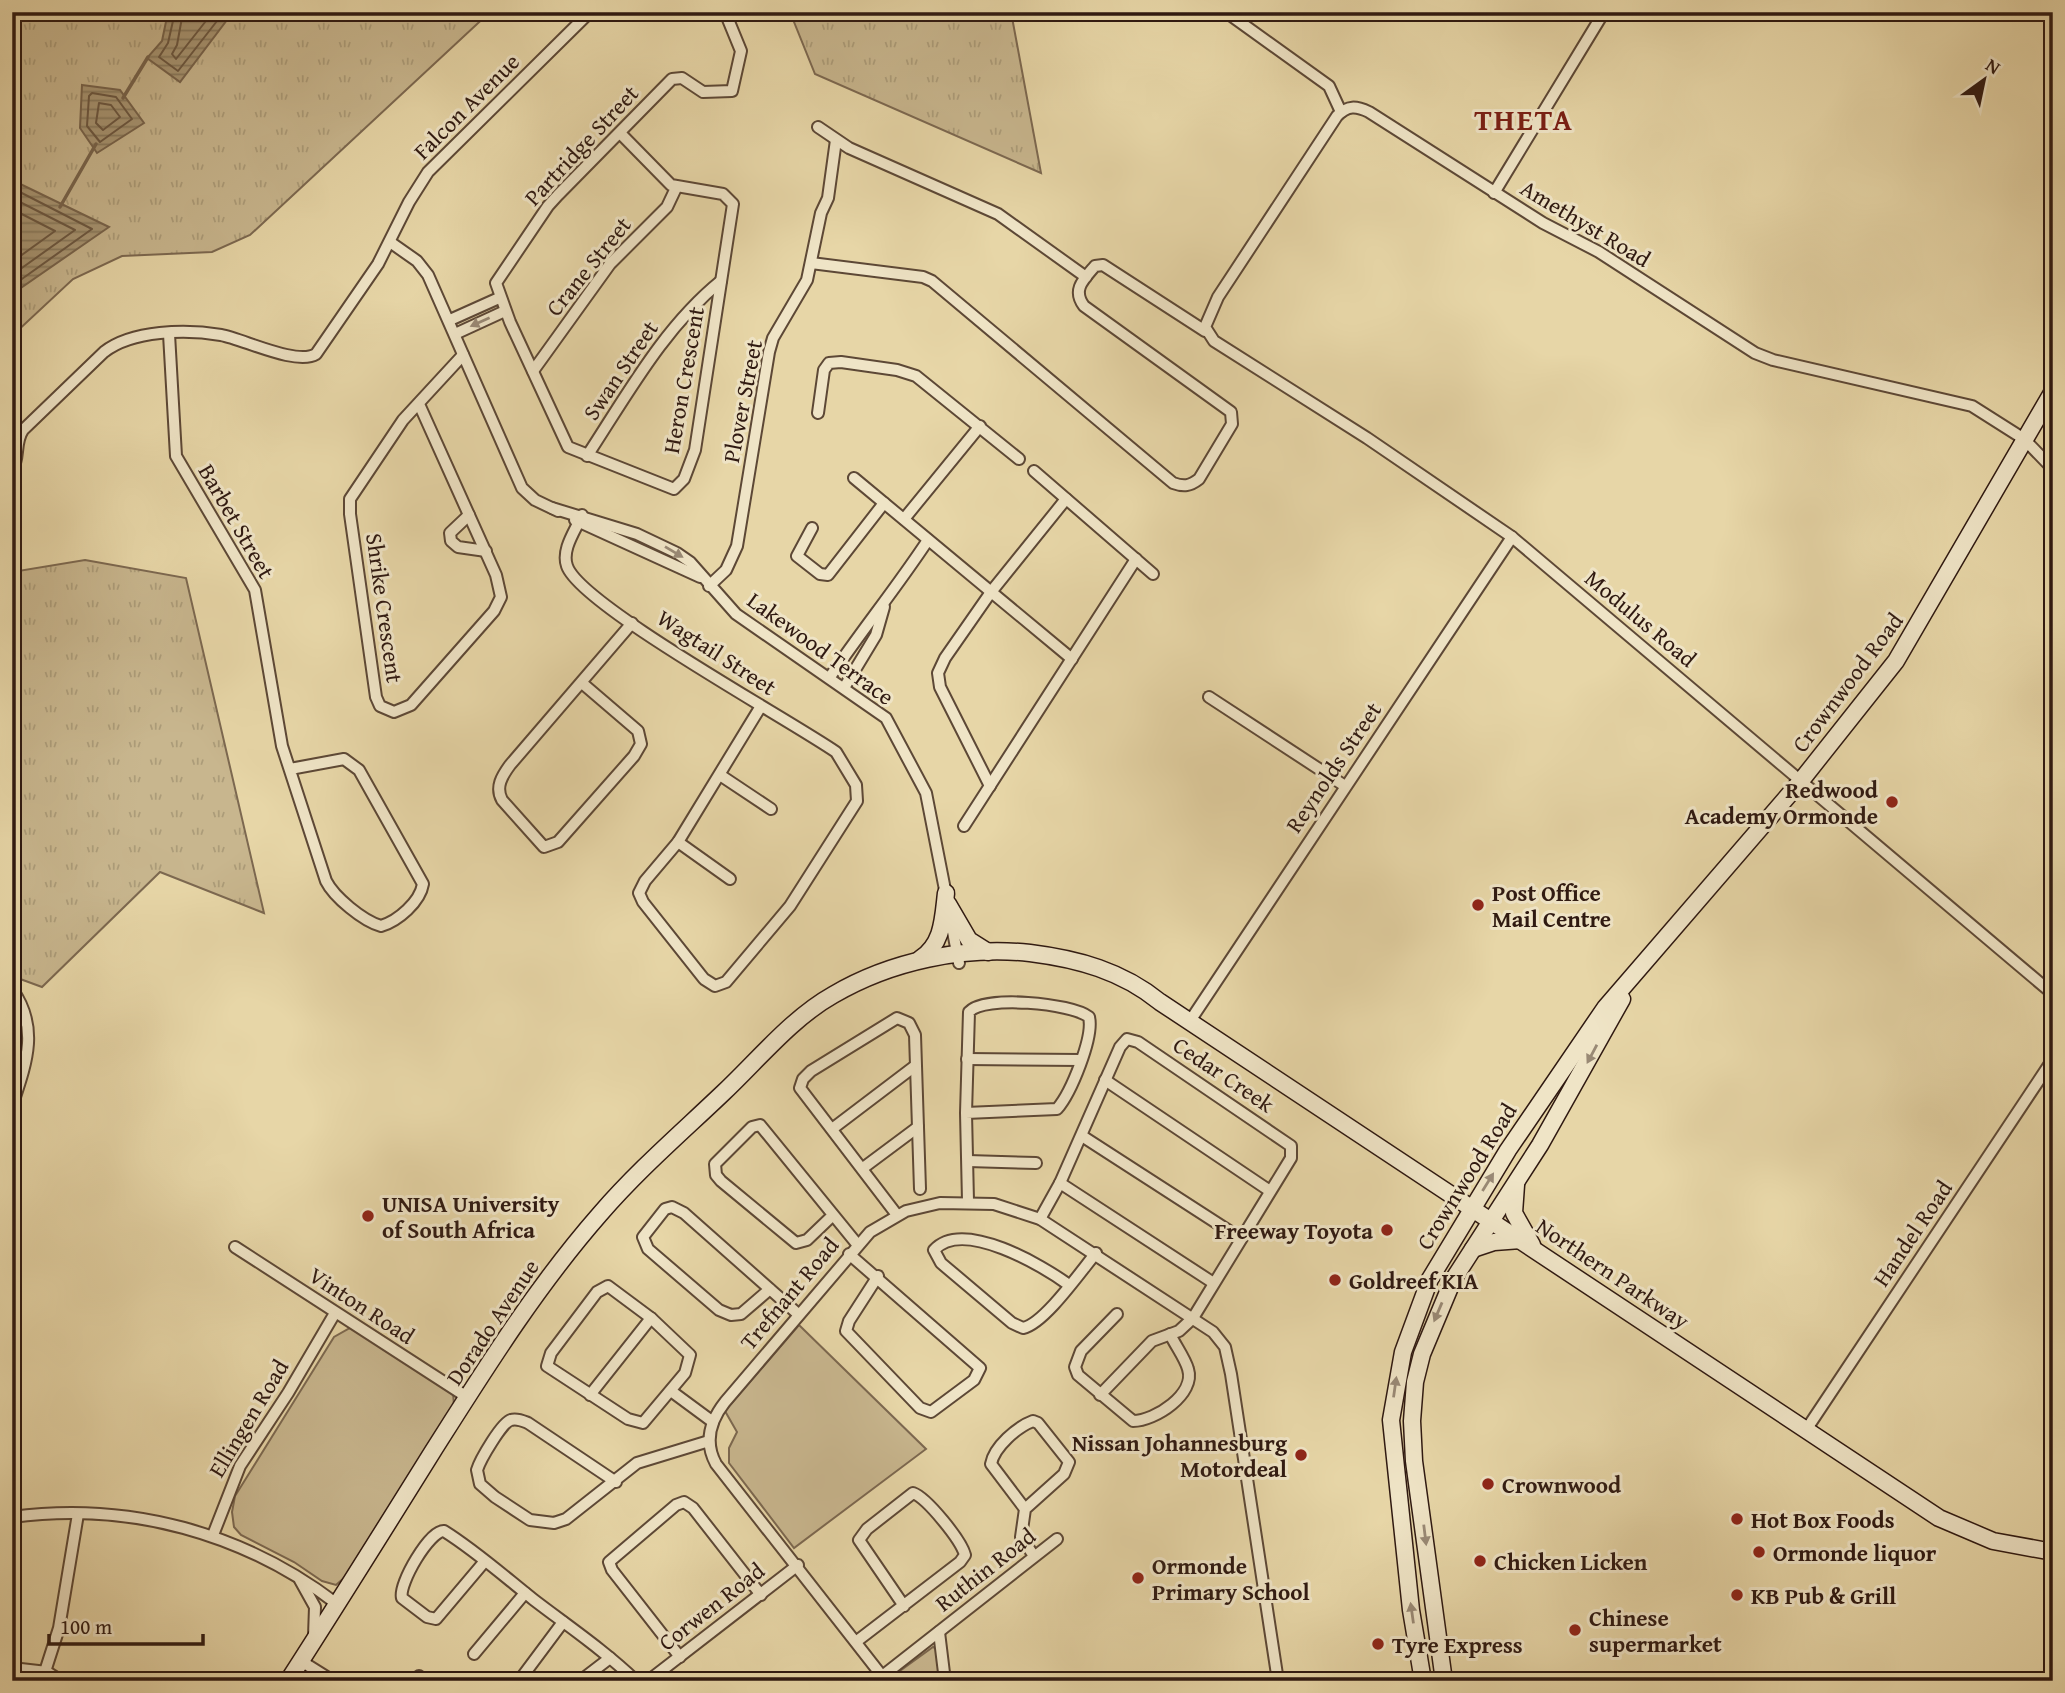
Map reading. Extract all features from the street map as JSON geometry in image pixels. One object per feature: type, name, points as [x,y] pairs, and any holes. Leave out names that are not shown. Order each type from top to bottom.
[{"type":"main road","name":"Crownwood Road","points":[[1423,1681],[1411,1610],[1391,1420],[1395,1382],[1416,1312],[1430,1279],[1471,1208],[1574,1050],[1605,1008],[1638,973],[1800,782],[1896,661],[2053,391]]},
{"type":"main road","points":[[947,899],[969,940],[988,952]]},
{"type":"main road","points":[[915,962],[930,951],[938,940],[947,899]]},
{"type":"main road","name":"Northern Parkway","points":[[958,958],[988,952],[1029,953],[1087,964],[1138,984],[1160,1002],[1917,1504],[1961,1530],[2003,1544],[2053,1552]]},
{"type":"main road","name":"Northern Parkway","points":[[958,958],[1052,966],[1093,976],[1160,1002]]},
{"type":"main road","name":"Dorado Avenue","points":[[288,1681],[525,1310],[598,1216],[671,1140],[787,1033],[834,995],[858,982],[915,962],[958,958]]},
{"type":"main road","name":"Dorado Avenue","points":[[787,1033],[843,999],[883,981],[958,958]]},
{"type":"main road","name":"Crownwood Road","points":[[1444,1681],[1414,1461],[1412,1421],[1415,1382],[1431,1327],[1453,1280],[1561,1109],[1638,973]]},
{"type":"main road","points":[[1473,1249],[1494,1242],[1528,1244],[1514,1213],[1518,1176]]},
{"type":"street","name":"Falcon Avenue","points":[[169,334],[220,335],[289,355],[310,357],[331,332],[390,243],[409,202],[428,172],[590,12]]},
{"type":"street","name":"Partridge Street","points":[[499,298],[497,281],[548,206],[674,78],[682,78],[703,92],[732,91],[741,51],[725,12]]},
{"type":"street","points":[[1205,331],[1206,321],[1218,298],[1340,112],[1329,86],[1226,12]]},
{"type":"street","points":[[1494,193],[1604,12]]},
{"type":"street","name":"Amethyst Road","points":[[1340,112],[1350,107],[1369,112],[1494,193],[1599,252],[1755,353],[1784,363],[1972,406],[2024,439],[2053,469]]},
{"type":"street","points":[[811,262],[922,277],[932,281],[1173,483],[1192,485],[1199,479],[1232,424],[1231,412],[1084,306],[1078,298],[1078,290],[1086,276],[998,214],[836,140],[818,127]]},
{"type":"street","points":[[620,133],[665,181],[676,188]]},
{"type":"street","name":"Plover Street","points":[[709,586],[726,570],[737,546],[769,352],[778,330],[801,295],[821,213],[828,198],[836,140]]},
{"type":"street","name":"Heron Crescent","points":[[508,316],[565,443],[587,456],[668,489],[681,485],[695,450],[732,199],[723,194],[676,188]]},
{"type":"street","name":"Crane Street","points":[[533,371],[610,264],[667,207],[676,188]]},
{"type":"street","name":"Lakewood Terrace","points":[[390,243],[423,267],[450,320],[519,482],[530,497],[700,576],[736,614],[830,677],[886,719],[916,769],[931,807],[958,958]]},
{"type":"street","name":"Modulus Road","points":[[1086,276],[1095,267],[1111,269],[1205,331],[1214,341],[1367,438],[1512,537],[2053,994]]},
{"type":"street","name":"Swan Street","points":[[587,456],[673,328],[695,302],[721,281]]},
{"type":"street","points":[[450,320],[499,298],[508,316],[455,334]]},
{"type":"street","points":[[14,468],[21,432],[104,352],[130,339],[169,334]]},
{"type":"street","name":"Barbet Street","points":[[169,334],[176,456],[255,590],[281,741],[290,769],[329,887],[374,925],[389,923],[418,898],[423,884],[359,770],[344,760],[290,769]]},
{"type":"street","name":"Shrike Crescent","points":[[419,404],[501,589],[498,606],[411,705],[401,711],[383,708],[375,692],[350,503],[355,489],[404,419],[463,355]]},
{"type":"street","points":[[818,413],[825,367],[831,362],[897,370],[916,376],[1019,459]]},
{"type":"street","points":[[904,519],[980,426]]},
{"type":"street","points":[[1034,471],[1153,574]]},
{"type":"street","points":[[854,478],[1072,659]]},
{"type":"street","points":[[990,786],[942,691],[938,677],[945,657],[991,592],[1066,499]]},
{"type":"street","points":[[812,528],[797,556],[820,574],[828,575],[884,503]]},
{"type":"street","points":[[469,515],[450,533],[450,541],[458,547],[486,551]]},
{"type":"street","name":"Wagtail Street","points":[[581,519],[567,549],[568,568],[591,594],[841,756],[857,790],[852,811],[790,906],[730,976],[718,986],[704,979],[639,895],[643,884],[678,842]]},
{"type":"street","name":"Reynolds Street","points":[[1190,1021],[1512,537]]},
{"type":"street","points":[[830,677],[869,621],[884,607],[928,540]]},
{"type":"street","points":[[964,826],[1136,559]]},
{"type":"street","points":[[844,688],[876,635],[884,607]]},
{"type":"street","points":[[582,683],[638,731],[641,744],[634,756],[558,842],[544,847],[503,802],[498,788],[510,765],[632,623]]},
{"type":"street","points":[[1209,697],[1346,786]]},
{"type":"street","points":[[730,879],[678,842],[761,706]]},
{"type":"street","points":[[720,775],[771,809]]},
{"type":"street","points":[[12,989],[27,1015],[29,1046],[12,1105]]},
{"type":"street","points":[[966,1113],[1055,1110],[1062,1103],[1081,1060],[1090,1025],[1088,1017],[1078,1010],[1052,1004],[989,1004],[972,1008],[967,1020],[966,1113],[968,1201]]},
{"type":"street","points":[[897,1215],[863,1168],[801,1092],[803,1079],[811,1070],[889,1022],[902,1018],[909,1023],[915,1035],[920,1189]]},
{"type":"street","name":"Cedar Creek","points":[[1040,1219],[1060,1184],[1120,1047],[1131,1039],[1291,1146],[1291,1158],[1212,1282],[1193,1318]]},
{"type":"street","points":[[967,1059],[1081,1060]]},
{"type":"street","name":"Handel Road","points":[[1806,1430],[2053,1059]]},
{"type":"street","points":[[832,1129],[915,1066]]},
{"type":"street","points":[[1105,1080],[1269,1191]]},
{"type":"street","points":[[831,1217],[805,1242],[793,1241],[721,1181],[716,1175],[715,1164],[752,1127],[760,1125],[831,1217],[857,1244]]},
{"type":"street","points":[[863,1168],[918,1127]]},
{"type":"street","points":[[1082,1136],[1240,1238]]},
{"type":"street","points":[[968,1161],[1036,1163]]},
{"type":"street","points":[[1060,1184],[1212,1282]]},
{"type":"street","name":"Trefnant Road","points":[[709,1441],[713,1422],[798,1314],[857,1244],[876,1227],[919,1207],[968,1201],[1003,1205],[1040,1219],[1096,1253],[1220,1338],[1229,1359],[1278,1681]]},
{"type":"street","points":[[770,1289],[741,1314],[723,1313],[653,1253],[643,1243],[643,1237],[665,1209],[675,1208],[770,1289],[798,1314]]},
{"type":"street","points":[[1069,1285],[1032,1260],[999,1247],[962,1241],[942,1243],[934,1250],[942,1263],[1012,1323],[1023,1328],[1033,1325],[1069,1285],[1096,1253]]},
{"type":"street","name":"Vinton Road","points":[[235,1247],[467,1397]]},
{"type":"street","points":[[849,1254],[878,1276],[980,1368],[974,1380],[931,1412],[920,1408],[846,1331],[849,1321],[878,1276]]},
{"type":"street","points":[[603,1287],[611,1287],[651,1318],[690,1355],[688,1368],[671,1391],[648,1420],[639,1423],[552,1372],[547,1363],[597,1292],[603,1287]]},
{"type":"street","name":"Ellingen Road","points":[[213,1535],[240,1466],[288,1393],[335,1313]]},
{"type":"street","points":[[1117,1314],[1075,1362],[1078,1375],[1126,1418],[1137,1421],[1183,1394],[1189,1382],[1188,1369],[1170,1334]]},
{"type":"street","points":[[590,1395],[651,1318]]},
{"type":"street","points":[[1100,1395],[1152,1341],[1179,1331],[1193,1318]]},
{"type":"street","points":[[671,1391],[713,1422]]},
{"type":"street","points":[[616,1482],[528,1423],[516,1419],[508,1421],[502,1427],[480,1461],[476,1475],[480,1484],[495,1497],[530,1520],[542,1524],[566,1519],[616,1482],[636,1463],[709,1441],[716,1464],[857,1641],[879,1678]]},
{"type":"street","points":[[1025,1509],[991,1464],[996,1450],[1032,1421],[1038,1423],[1069,1460],[1064,1474],[1025,1509],[1021,1537],[1034,1556]]},
{"type":"street","points":[[857,1641],[904,1606],[960,1562],[965,1555],[961,1544],[923,1498],[913,1493],[867,1529],[859,1544],[904,1606]]},
{"type":"street","points":[[680,1657],[612,1570],[609,1562],[676,1504],[684,1502],[693,1508],[761,1595]]},
{"type":"street","points":[[44,1676],[59,1628],[78,1514]]},
{"type":"street","points":[[12,1517],[78,1514],[142,1519],[213,1535],[298,1576],[337,1604]]},
{"type":"street","points":[[485,1561],[438,1618],[427,1617],[402,1598],[402,1586],[435,1532],[444,1531],[485,1561],[610,1658],[636,1681]]},
{"type":"street","name":"Ruthin Road","points":[[879,1678],[1057,1539]]},
{"type":"street","name":"Corwen Road","points":[[648,1681],[798,1565]]},
{"type":"street","points":[[298,1576],[315,1607],[313,1642]]},
{"type":"street","points":[[474,1654],[526,1593]]},
{"type":"street","points":[[519,1681],[563,1622]]},
{"type":"street","name":"Ruthin Road","points":[[939,1632],[945,1681]]},
{"type":"street","points":[[580,1681],[610,1658]]},
{"type":"street","points":[[301,1661],[333,1681]]},
{"type":"street","points":[[12,1668],[61,1681]]},
{"type":"green space","points":[[12,12],[490,12],[250,235],[212,252],[122,256],[73,279],[12,336]]},
{"type":"green space","points":[[790,12],[1011,12],[1041,173],[815,74]]},
{"type":"green space","points":[[85,560],[186,578],[264,913],[160,872],[42,987],[12,976],[12,572]]},
{"type":"green space","points":[[799,1325],[926,1449],[794,1548],[729,1463],[729,1448],[737,1432],[725,1411]]},
{"type":"green space","points":[[350,1328],[453,1392],[454,1406],[345,1577],[336,1585],[322,1581],[294,1562],[241,1535],[234,1527],[232,1512],[235,1496],[334,1337]]},
{"type":"green space","points":[[933,1647],[937,1649],[941,1681],[886,1681]]},
{"type":"water","points":[[168,12],[233,12],[180,82],[147,58],[162,41]]},
{"type":"water","points":[[82,85],[120,90],[144,123],[97,153],[80,128]]},
{"type":"water","points":[[12,180],[109,227],[12,294]]},
{"type":"waterway","points":[[123,98],[148,57]]},
{"type":"waterway","points":[[60,207],[96,144]]},
{"type":"place","name":"Redwood Academy Ormonde","points":[[1892,802]]},
{"type":"place","name":"Post Office Mail Centre","points":[[1478,905]]},
{"type":"place","name":"UNISA University of South Africa","points":[[368,1216]]},
{"type":"place","name":"Freeway Toyota","points":[[1387,1230]]},
{"type":"place","name":"Goldreef KIA","points":[[1335,1280]]},
{"type":"place","name":"Nissan Johannesburg Motordeal","points":[[1301,1455]]},
{"type":"place","name":"Crownwood","points":[[1488,1484]]},
{"type":"place","name":"Hot Box Foods","points":[[1737,1519]]},
{"type":"place","name":"Ormonde liquor","points":[[1759,1552]]},
{"type":"place","name":"Chicken Licken","points":[[1480,1561]]},
{"type":"place","name":"Ormonde Primary School","points":[[1138,1578]]},
{"type":"place","name":"KB Pub & Grill","points":[[1737,1595]]},
{"type":"place","name":"Chinese supermarket","points":[[1575,1630]]},
{"type":"place","name":"Tyre Express","points":[[1378,1644]]},
{"type":"district","name":"THETA","points":[[1524,119]]}]
